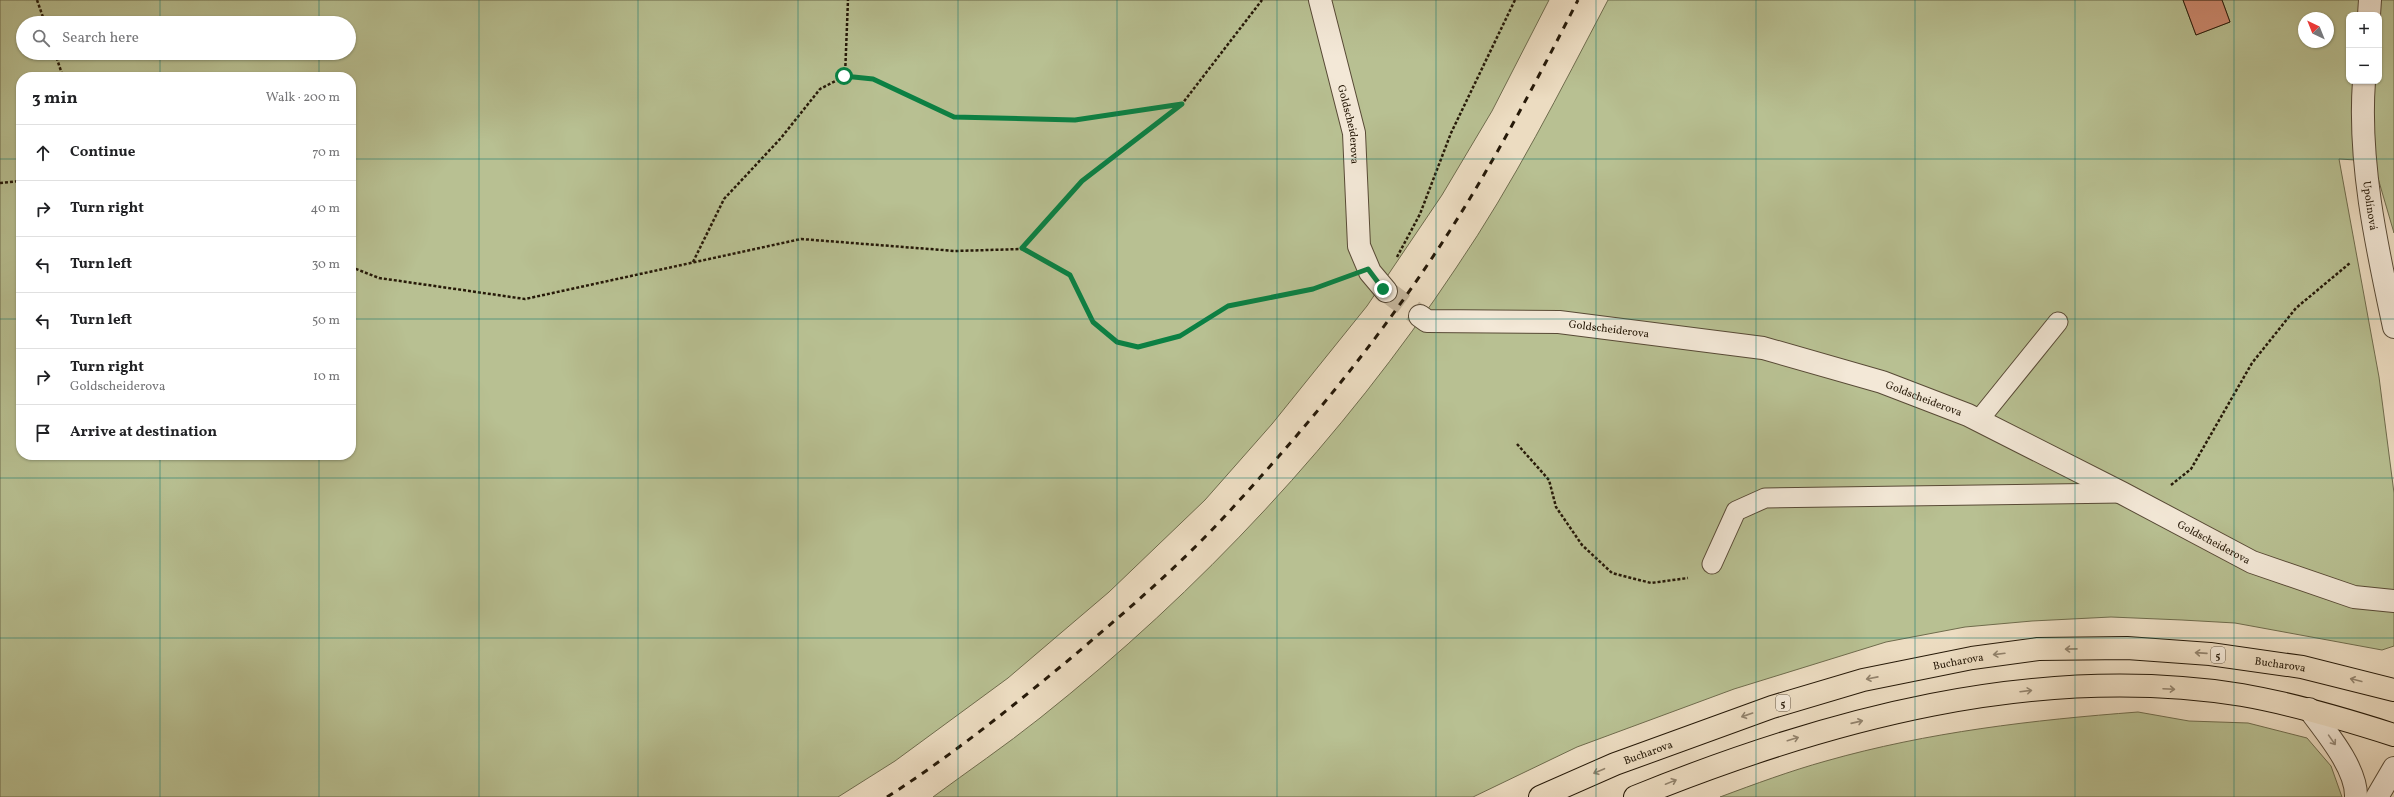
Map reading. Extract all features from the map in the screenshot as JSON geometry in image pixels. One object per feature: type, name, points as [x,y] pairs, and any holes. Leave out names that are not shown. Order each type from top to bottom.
[{"type":"main road","name":"Bucharova","points":[[1540,797],[1629,759],[1772,707],[1863,680],[1972,658],[2038,650],[2127,648],[2210,654],[2302,666],[2394,690]]},
{"type":"main road","points":[[1635,797],[1682,778],[1819,731],[1907,710],[1981,696],[2045,688],[2130,686],[2241,695],[2309,709],[2394,735]]},
{"type":"street","name":"Goldscheiderova","points":[[1320,0],[1354,133],[1359,246],[1368,269],[1385,290]]},
{"type":"street","points":[[2368,12],[2370,0]]},
{"type":"street","name":"Upolínová","points":[[2364,84],[2362,107],[2376,241],[2394,328]]},
{"type":"street","name":"Goldscheiderova","points":[[1420,316],[1427,321],[1559,322],[1763,348],[1882,382],[1978,421],[2122,493],[2252,562],[2354,597],[2394,601]]},
{"type":"street","points":[[2309,709],[2342,754],[2356,789],[2356,797]]},
{"type":"street","points":[[2376,797],[2394,768]]},
{"type":"lane","points":[[1978,421],[2058,322]]},
{"type":"lane","points":[[1712,564],[1736,511],[1765,498],[2122,493]]},
{"type":"path","points":[[36,0],[42,16]]},
{"type":"path","points":[[844,76],[848,0]]},
{"type":"path","points":[[1022,248],[1082,181],[1182,104],[1262,0]]},
{"type":"path","points":[[1385,290],[1420,214],[1451,133],[1515,0]]},
{"type":"path","points":[[57,60],[61,72]]},
{"type":"path","points":[[693,262],[724,199],[781,138],[820,88],[844,76],[873,79],[954,117],[1075,120],[1182,104]]},
{"type":"path","points":[[0,183],[16,181]]},
{"type":"path","points":[[356,269],[379,278],[525,299],[801,239],[955,251],[1022,248],[1070,275],[1093,322],[1117,342],[1138,347],[1180,336],[1228,306],[1313,289],[1368,269]]},
{"type":"path","points":[[2168,488],[2191,469],[2252,363],[2296,308],[2376,241]]},
{"type":"path","points":[[1517,444],[1549,480],[1556,508],[1582,545],[1612,573],[1651,583],[1696,577],[1712,564]]},
{"type":"green space","points":[[0,0],[1549,0],[1492,111],[1442,195],[1367,306],[1272,424],[1205,500],[1109,592],[1008,678],[895,761],[838,797],[0,797]]},
{"type":"green space","points":[[1608,0],[2183,0],[2196,35],[2230,22],[2222,0],[2394,0],[2394,233],[2373,161],[2339,159],[2379,377],[2394,493],[2394,646],[2382,650],[2235,623],[2182,620],[2111,617],[2032,621],[1965,627],[1886,642],[1734,689],[1577,747],[1473,797],[933,797],[1040,718],[1099,669],[1157,618],[1212,565],[1266,509],[1317,452],[1366,392],[1412,331],[1477,236],[1536,136]]},
{"type":"green space","points":[[2138,712],[2189,721],[2248,723],[2307,738],[2331,766],[2342,797],[1720,797],[1813,765],[1903,742],[2020,723]]},
{"type":"building","points":[[2183,0],[2222,0],[2230,22],[2196,35]]},
{"type":"tunnel","points":[[1386,291],[1420,316]]},
{"type":"railway","points":[[887,797],[958,748],[1004,713],[1131,607],[1207,535],[1309,421],[1388,321],[1456,222],[1493,160],[1578,0]]},
{"type":"route","points":[[844,76],[873,79],[954,117],[1075,120],[1182,104],[1082,181],[1022,248],[1070,275],[1093,322],[1117,342],[1138,347],[1180,336],[1228,306],[1313,289],[1368,269],[1383,289]]}]
